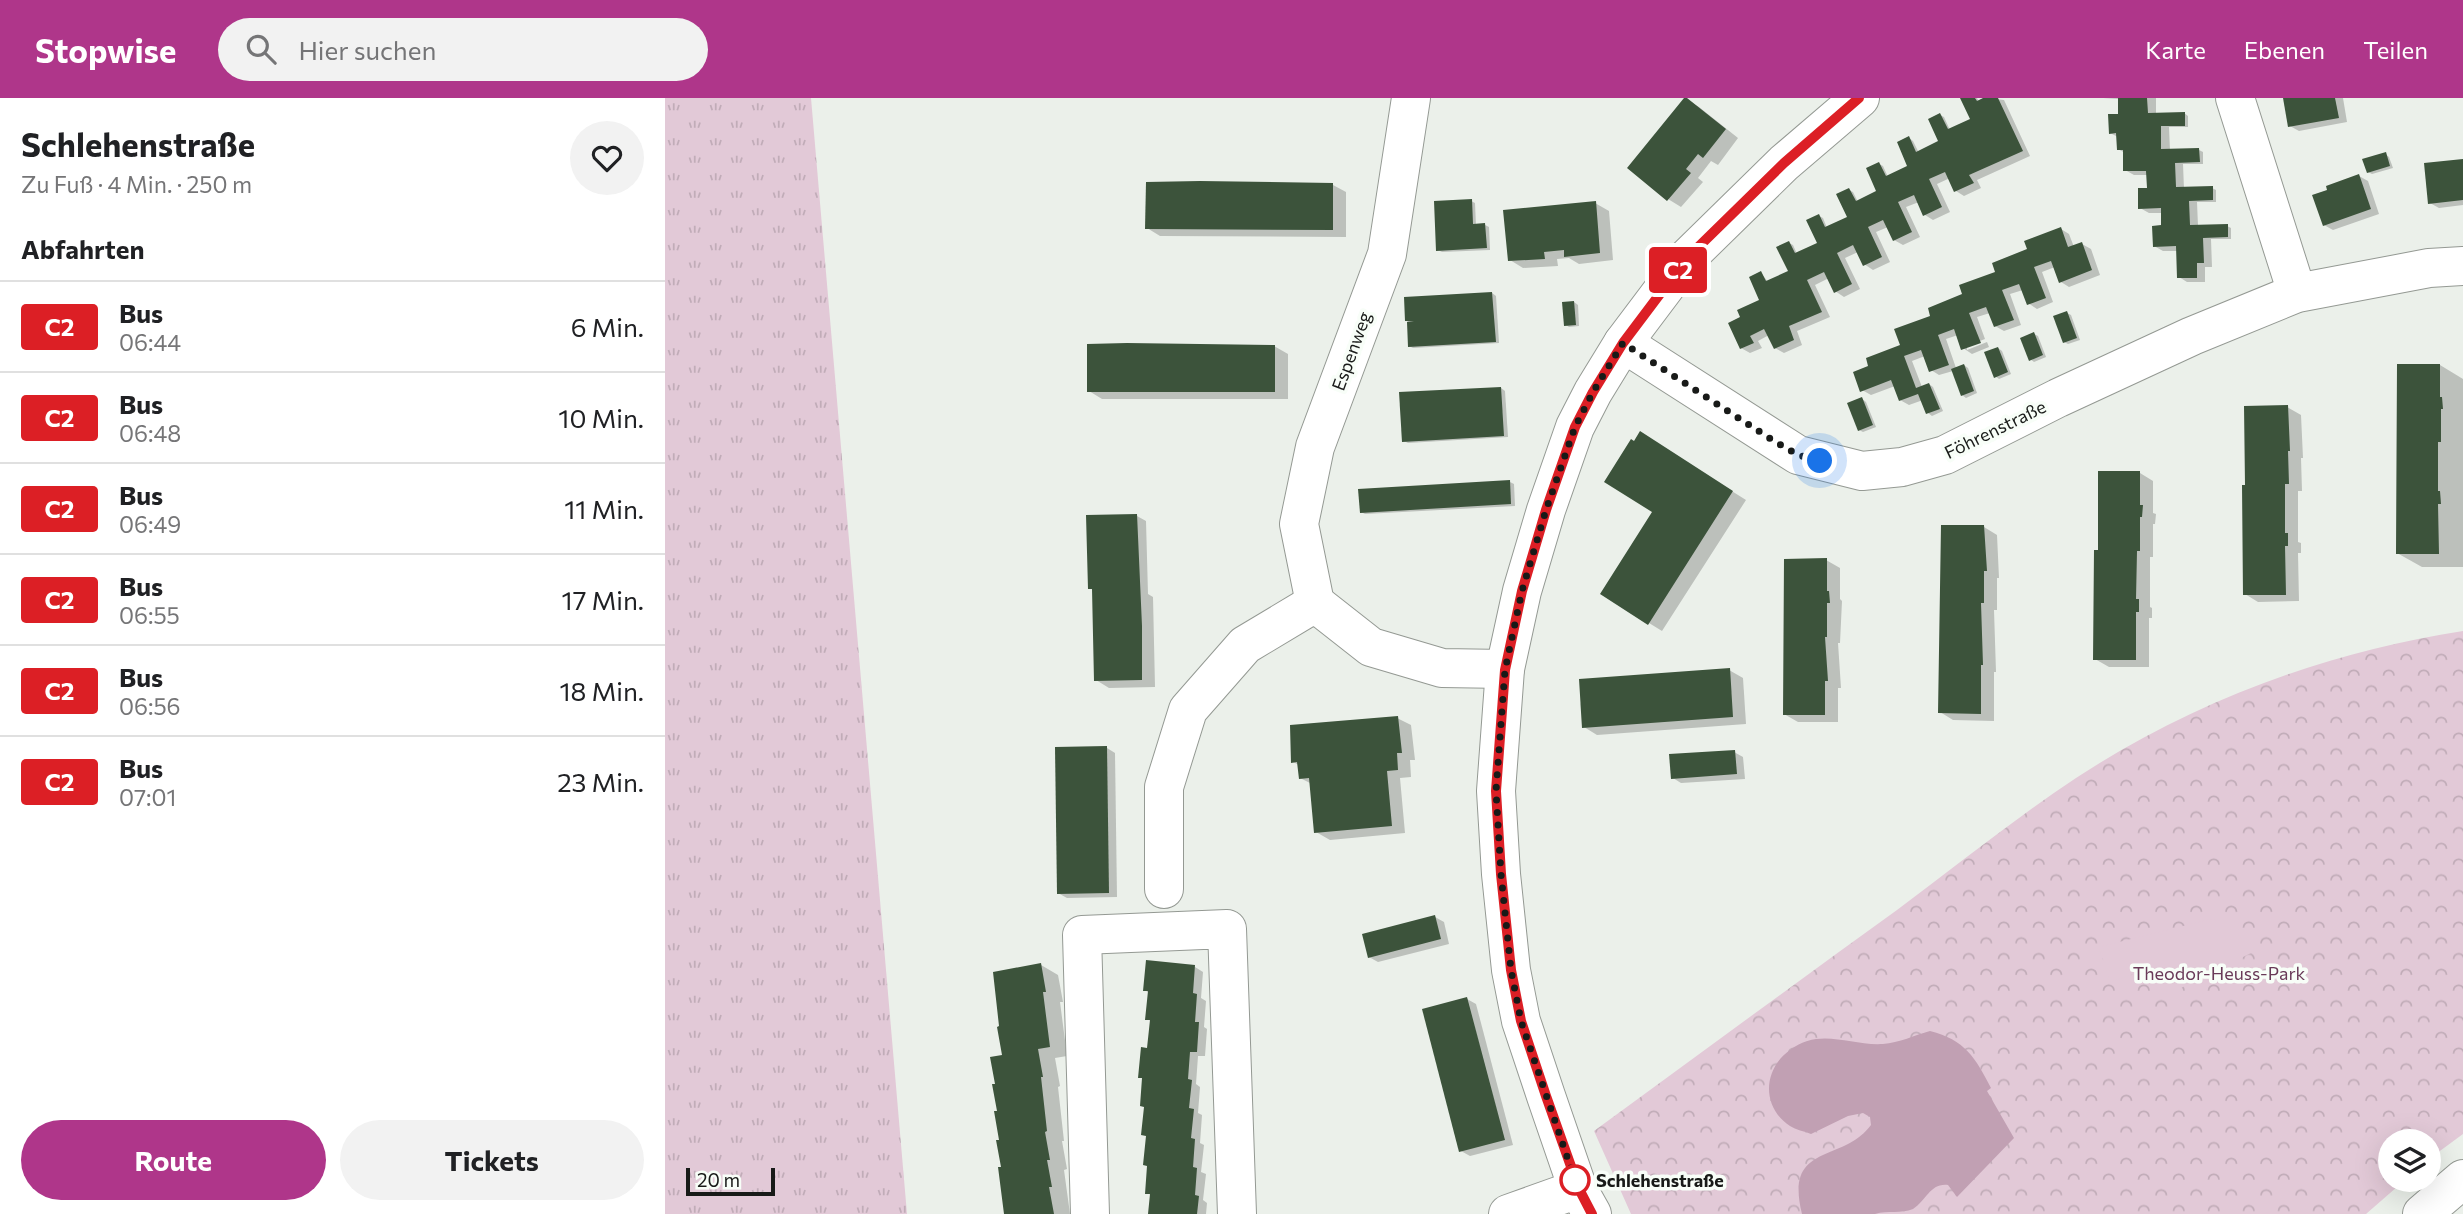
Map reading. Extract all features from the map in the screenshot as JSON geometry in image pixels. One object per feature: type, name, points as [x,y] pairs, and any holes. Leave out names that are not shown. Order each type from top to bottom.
[{"type":"street","name":"Espenweg","points":[[1315,603],[1299,524],[1315,447],[1387,254],[1411,98]]},
{"type":"street","points":[[1508,1214],[1585,1202],[1521,1021],[1511,970],[1496,791],[1505,670],[1526,579],[1546,510],[1575,427],[1593,392],[1623,343],[1687,258],[1784,163],[1860,98]]},
{"type":"street","points":[[2235,98],[2297,293]]},
{"type":"street","name":"Föhrenstraße","points":[[1623,343],[1798,455],[1862,471],[1902,467],[1945,455],[2058,398],[2180,342],[2297,293],[2429,268],[2463,266]]},
{"type":"street","points":[[1164,888],[1164,787],[1188,710],[1245,645],[1315,603],[1371,647],[1442,668],[1505,670]]},
{"type":"street","points":[[1090,1214],[1082,935],[1227,929],[1237,1214]]},
{"type":"street","points":[[2422,1214],[2463,1179]]},
{"type":"green space","points":[[665,98],[811,98],[907,1214],[665,1214]]},
{"type":"green space","name":"Theodor-Heuss-Park","points":[[2463,631],[2463,1134],[2441,1150],[2441,1129],[2378,1129],[2378,1192],[2391,1192],[2366,1214],[1631,1214],[1594,1131],[2008,826],[2120,751],[2213,704],[2311,667],[2412,640]]},
{"type":"green space","points":[[2211,919],[2219,921],[2253,952],[2165,996],[2152,971],[2146,970],[2110,982],[2099,947]]},
{"type":"shaded area","points":[[1930,1031],[1952,1039],[1968,1051],[1980,1067],[1991,1088],[1987,1091],[2014,1138],[1957,1197],[1948,1185],[1942,1185],[1933,1189],[1913,1209],[1899,1212],[1802,1214],[1799,1191],[1801,1175],[1808,1164],[1859,1137],[1871,1125],[1870,1117],[1863,1113],[1848,1116],[1811,1134],[1792,1127],[1781,1118],[1770,1099],[1770,1077],[1781,1058],[1801,1043],[1813,1040],[1835,1039],[1883,1044]]},
{"type":"building","points":[[1684,98],[1726,129],[1703,158],[1698,154],[1686,169],[1691,173],[1667,201],[1627,168]]},
{"type":"building","points":[[1960,98],[1975,98],[1977,101],[1983,98],[1998,98],[2023,151],[1969,175],[1974,183],[1954,192],[1945,172],[1929,179],[1942,207],[1923,216],[1914,195],[1898,202],[1912,232],[1893,241],[1883,220],[1868,227],[1882,257],[1863,266],[1853,245],[1837,253],[1852,284],[1834,293],[1824,272],[1807,280],[1822,312],[1789,326],[1794,340],[1774,349],[1764,329],[1750,336],[1754,343],[1740,349],[1728,323],[1740,317],[1737,310],[1759,300],[1749,277],[1761,271],[1766,281],[1788,271],[1776,247],[1789,241],[1795,253],[1817,243],[1806,220],[1819,214],[1825,227],[1847,217],[1836,194],[1849,188],[1856,201],[1876,191],[1866,168],[1879,162],[1886,176],[1907,166],[1897,142],[1909,136],[1916,152],[1938,141],[1928,119],[1940,113],[1948,129],[1970,119]]},
{"type":"building","points":[[2118,98],[2147,98],[2148,113],[2185,112],[2185,126],[2161,126],[2161,149],[2199,148],[2200,162],[2175,163],[2176,187],[2213,186],[2213,200],[2189,201],[2190,225],[2228,224],[2228,237],[2203,238],[2204,263],[2197,263],[2197,278],[2177,278],[2176,246],[2153,247],[2152,226],[2161,225],[2161,208],[2138,209],[2138,188],[2147,188],[2146,171],[2123,171],[2123,150],[2117,150],[2116,133],[2109,134],[2108,114],[2118,114]]},
{"type":"building","points":[[2283,98],[2335,98],[2339,118],[2288,127]]},
{"type":"building","points":[[2386,152],[2390,166],[2367,173],[2362,159]]},
{"type":"building","points":[[2463,159],[2463,200],[2428,204],[2424,163]]},
{"type":"building","points":[[2359,174],[2371,209],[2323,226],[2312,195],[2327,190],[2326,186]]},
{"type":"building","points":[[1146,182],[1333,183],[1333,230],[1145,229]]},
{"type":"building","points":[[1472,199],[1473,224],[1485,223],[1487,248],[1436,251],[1434,201]]},
{"type":"building","points":[[1596,201],[1600,253],[1564,257],[1564,250],[1544,252],[1545,259],[1508,261],[1503,210]]},
{"type":"building","points":[[2061,227],[2068,247],[2082,242],[2092,270],[2059,283],[2051,261],[2034,267],[2046,298],[2027,305],[2019,284],[2002,290],[2014,320],[1994,327],[1986,307],[1969,313],[1981,343],[1961,350],[1954,329],[1938,335],[1949,365],[1929,372],[1921,350],[1904,356],[1916,388],[1929,383],[1940,409],[1926,414],[1918,394],[1899,401],[1891,380],[1860,392],[1853,372],[1868,366],[1866,358],[1900,345],[1894,329],[1930,316],[1928,308],[1962,294],[1959,285],[1995,272],[1992,263],[2027,249],[2024,241]]},
{"type":"building","points":[[1492,292],[1496,342],[1408,347],[1407,322],[1414,321],[1405,321],[1404,297]]},
{"type":"building","points":[[1574,301],[1576,325],[1564,326],[1562,302]]},
{"type":"building","points":[[2067,311],[2077,338],[2063,343],[2053,316]]},
{"type":"building","points":[[2034,332],[2043,355],[2029,361],[2020,338]]},
{"type":"building","points":[[1087,344],[1275,345],[1275,392],[1087,392]]},
{"type":"building","points":[[1998,347],[2008,372],[1994,378],[1984,352]]},
{"type":"building","points":[[1964,364],[1974,391],[1961,396],[1951,369]]},
{"type":"building","points":[[2397,364],[2440,364],[2440,397],[2443,409],[2441,442],[2438,442],[2438,491],[2441,504],[2438,504],[2439,554],[2396,554]]},
{"type":"building","points":[[1501,387],[1504,436],[1402,442],[1399,392]]},
{"type":"building","points":[[1862,397],[1873,425],[1858,431],[1847,403]]},
{"type":"building","points":[[2288,405],[2290,451],[2289,484],[2285,484],[2285,533],[2288,533],[2288,546],[2285,546],[2286,595],[2243,595],[2244,406]]},
{"type":"building","points":[[1640,431],[1733,491],[1648,625],[1600,594],[1652,512],[1604,482],[1631,439],[1634,441]]},
{"type":"building","points":[[2098,471],[2140,471],[2140,505],[2143,505],[2140,517],[2140,551],[2137,551],[2136,599],[2139,599],[2139,612],[2136,612],[2136,660],[2093,660]]},
{"type":"building","points":[[1510,480],[1511,504],[1360,513],[1358,489]]},
{"type":"building","points":[[1137,514],[1142,680],[1094,681],[1092,589],[1088,589],[1086,515]]},
{"type":"building","points":[[1941,525],[1984,525],[1987,571],[1984,571],[1984,603],[1981,603],[1981,714],[1938,713]]},
{"type":"building","points":[[1827,558],[1827,591],[1830,603],[1827,603],[1825,637],[1828,681],[1825,681],[1825,715],[1783,715],[1784,559]]},
{"type":"building","points":[[1730,668],[1733,717],[1582,728],[1579,679]]},
{"type":"building","points":[[1398,716],[1402,753],[1397,753],[1398,770],[1387,771],[1392,826],[1314,833],[1309,778],[1299,779],[1297,762],[1291,763],[1290,725]]},
{"type":"building","points":[[1107,746],[1109,893],[1057,894],[1055,747]]},
{"type":"building","points":[[1735,750],[1737,774],[1671,779],[1669,754]]},
{"type":"building","points":[[1435,915],[1441,939],[1368,958],[1362,934]]},
{"type":"building","points":[[1146,960],[1195,965],[1195,1022],[1199,1022],[1197,1052],[1190,1052],[1188,1079],[1192,1080],[1189,1108],[1194,1109],[1191,1138],[1195,1139],[1193,1167],[1197,1168],[1197,1214],[1148,1214],[1150,1194],[1145,1194],[1147,1166],[1143,1165],[1146,1136],[1141,1135],[1144,1107],[1140,1106],[1142,1078],[1138,1078],[1141,1047],[1147,1048],[1150,1020],[1145,1020],[1148,991],[1143,991]]},
{"type":"building","points":[[1041,963],[1050,1047],[1038,1049],[1050,1160],[1047,1160],[1052,1187],[1049,1187],[1054,1214],[1004,1214],[996,1140],[999,1140],[994,1111],[997,1111],[992,1084],[995,1084],[990,1057],[1002,1055],[993,972]]},
{"type":"building","points":[[1467,997],[1505,1140],[1459,1152],[1422,1009]]},
{"type":"bus line","name":"C2","points":[[1592,1214],[1579,1189],[1521,1021],[1511,970],[1496,791],[1505,670],[1522,591],[1575,427],[1623,343],[1687,258],[1784,163],[1859,98]]},
{"type":"place","name":"Schlehenstraße","points":[[1575,1180]]},
{"type":"route","points":[[1575,1180],[1521,1021],[1511,970],[1496,791],[1505,670],[1522,591],[1546,510],[1575,427],[1623,343],[1774,441],[1798,455],[1820,461]]}]
